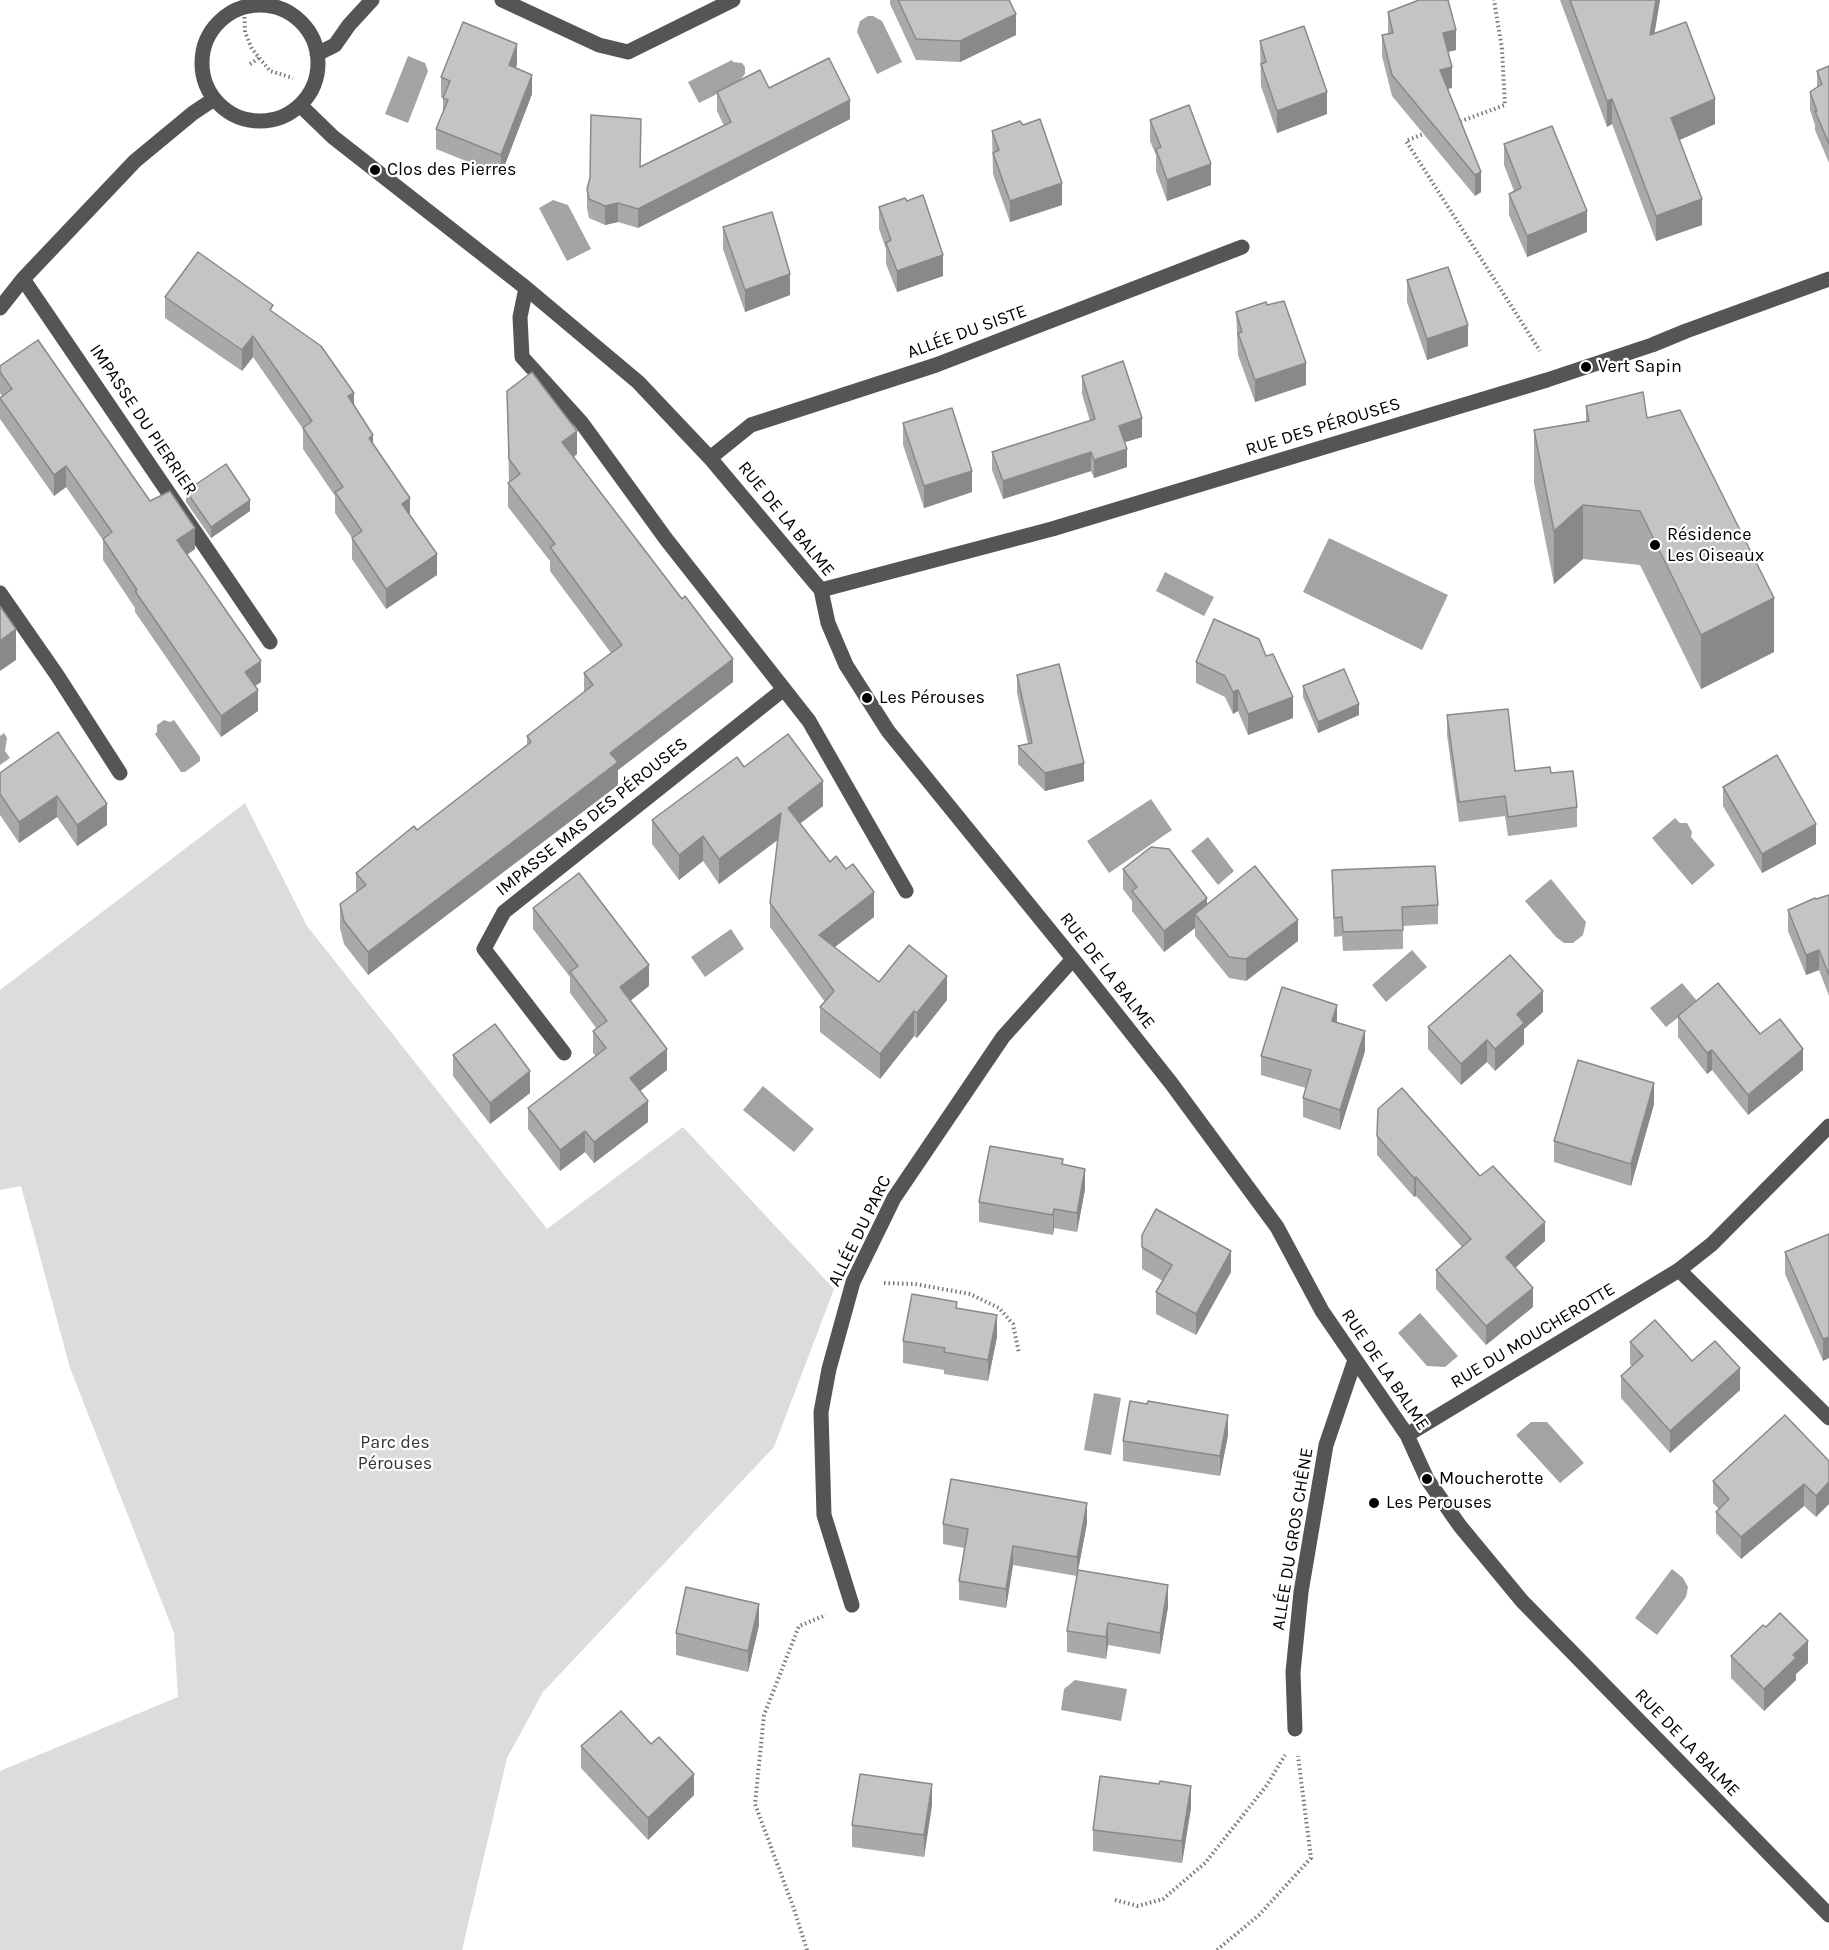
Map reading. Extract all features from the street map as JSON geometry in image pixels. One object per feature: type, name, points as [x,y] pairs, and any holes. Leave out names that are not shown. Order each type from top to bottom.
[{"type":"street","points":[[317,54],[335,45],[349,25],[372,0]]},
{"type":"street","points":[[502,0],[599,45],[628,52],[734,0]]},
{"type":"street","points":[[272,6],[292,15],[307,29],[314,41],[317,54],[318,69],[315,83],[301,106],[273,121],[256,122],[233,115],[214,99],[203,74],[202,59],[211,32],[234,7],[272,6]]},
{"type":"street","points":[[0,308],[23,279],[135,161],[192,113],[214,99]]},
{"type":"street","name":"RUE DE LA BALME","points":[[301,106],[333,137],[526,288],[638,382],[710,458],[821,590],[828,623],[846,665],[888,731],[1073,959],[1178,1093],[1277,1227],[1322,1311],[1407,1435],[1427,1479],[1460,1526],[1522,1601],[1827,1910]]},
{"type":"street","name":"ALLÉE DU SISTE","points":[[710,458],[751,425],[936,366],[1242,247]]},
{"type":"street","name":"IMPASSE DU PIERRIER","points":[[23,279],[270,642]]},
{"type":"street","name":"RUE DES PÉROUSES","points":[[821,590],[1052,529],[1547,380],[1652,345],[1686,330],[1829,279]]},
{"type":"street","points":[[526,288],[520,317],[522,357],[581,422],[666,539],[809,721],[906,891]]},
{"type":"street","points":[[0,593],[57,675],[120,773]]},
{"type":"street","name":"IMPASSE MAS DES PÉROUSES","points":[[564,1053],[484,949],[504,912],[784,689]]},
{"type":"street","name":"ALLÉE DU PARC","points":[[852,1605],[824,1515],[821,1412],[829,1368],[853,1282],[894,1198],[996,1047],[1073,959]]},
{"type":"street","name":"RUE DU MOUCHEROTTE","points":[[1407,1435],[1589,1327],[1679,1270],[1712,1244],[1829,1126]]},
{"type":"street","points":[[1679,1270],[1829,1418]]},
{"type":"street","name":"ALLÉE DU GROS CHÊNE","points":[[1295,1729],[1293,1672],[1301,1592],[1326,1445],[1355,1360]]},
{"type":"path","points":[[1450,125],[1506,105],[1502,49],[1494,0]]},
{"type":"path","points":[[234,7],[252,49],[270,71],[315,83]]},
{"type":"path","points":[[250,64],[259,58]]},
{"type":"path","points":[[1428,133],[1406,141],[1550,368],[1547,380]]},
{"type":"path","points":[[853,1282],[915,1284],[970,1294],[999,1308],[1013,1324],[1019,1353]]},
{"type":"path","points":[[807,1950],[755,1804],[764,1715],[799,1626],[852,1605]]},
{"type":"path","points":[[1115,1900],[1138,1906],[1163,1899],[1205,1863],[1267,1785],[1286,1754],[1295,1729]]},
{"type":"path","points":[[1217,1950],[1259,1915],[1311,1858],[1295,1729]]},
{"type":"green space","name":"Parc des Pérouses","points":[[245,803],[307,926],[547,1229],[683,1127],[834,1289],[774,1447],[543,1692],[507,1758],[462,1950],[0,1950],[0,1771],[178,1697],[174,1633],[70,1368],[21,1186],[0,1190],[0,990]]},
{"type":"shaded area","points":[[868,16],[882,21],[902,62],[877,74],[857,32],[860,21]]},
{"type":"shaded area","points":[[408,56],[425,63],[428,71],[408,123],[385,114]]},
{"type":"shaded area","points":[[732,60],[742,63],[745,67],[745,74],[741,79],[743,81],[699,103],[688,82]]},
{"type":"shaded area","points":[[553,200],[568,205],[591,249],[567,261],[539,208]]},
{"type":"shaded area","points":[[1329,538],[1448,595],[1422,650],[1303,592]]},
{"type":"shaded area","points":[[1165,572],[1214,597],[1204,616],[1156,591]]},
{"type":"shaded area","points":[[164,720],[170,722],[174,720],[200,757],[200,761],[185,772],[181,772],[155,734],[157,725]]},
{"type":"shaded area","points":[[4,733],[7,738],[5,751],[10,758],[0,765],[0,736]]},
{"type":"shaded area","points":[[1151,799],[1172,830],[1109,873],[1087,841]]},
{"type":"shaded area","points":[[1675,818],[1680,823],[1687,823],[1692,832],[1691,837],[1715,865],[1692,885],[1652,838]]},
{"type":"shaded area","points":[[1208,837],[1234,871],[1218,885],[1191,851]]},
{"type":"shaded area","points":[[1551,879],[1586,922],[1583,935],[1573,943],[1564,943],[1556,937],[1525,901]]},
{"type":"shaded area","points":[[731,929],[744,949],[705,977],[691,957]]},
{"type":"shaded area","points":[[1412,950],[1427,967],[1386,1002],[1372,985]]},
{"type":"shaded area","points":[[1682,983],[1698,1002],[1666,1027],[1650,1008]]},
{"type":"shaded area","points":[[763,1086],[814,1129],[794,1152],[743,1110]]},
{"type":"shaded area","points":[[1420,1313],[1458,1356],[1445,1367],[1427,1366],[1398,1333]]},
{"type":"shaded area","points":[[1094,1393],[1121,1398],[1111,1455],[1084,1450]]},
{"type":"shaded area","points":[[1531,1422],[1547,1422],[1584,1463],[1560,1483],[1516,1435]]},
{"type":"shaded area","points":[[1672,1569],[1683,1578],[1688,1587],[1686,1597],[1657,1635],[1635,1618]]},
{"type":"shaded area","points":[[1075,1680],[1127,1689],[1121,1721],[1061,1710],[1064,1689]]},
{"type":"building","points":[[898,0],[1009,0],[1016,14],[960,41],[916,39]]},
{"type":"building","points":[[1419,0],[1448,0],[1456,30],[1443,33],[1452,67],[1440,70],[1481,172],[1475,175],[1392,75],[1382,35],[1393,33],[1388,12]]},
{"type":"building","points":[[1570,0],[1656,0],[1650,35],[1686,22],[1715,99],[1671,118],[1702,199],[1656,216],[1612,99],[1607,101]]},
{"type":"building","points":[[463,22],[517,44],[509,65],[532,75],[501,155],[436,129],[448,100],[443,98],[450,81],[441,77]]},
{"type":"building","points":[[1304,26],[1327,92],[1277,111],[1261,64],[1266,62],[1260,41]]},
{"type":"building","points":[[829,58],[850,100],[638,209],[618,203],[605,206],[589,199],[587,189],[590,178],[591,115],[641,119],[640,167],[731,122],[717,92],[760,70],[769,88]]},
{"type":"building","points":[[1829,66],[1829,144],[1815,111],[1817,111],[1810,92],[1822,84],[1817,71]]},
{"type":"building","points":[[1189,105],[1211,164],[1167,180],[1156,149],[1161,147],[1150,120]]},
{"type":"building","points":[[1040,119],[1062,183],[1010,201],[993,153],[999,150],[992,131],[1020,121],[1023,125]]},
{"type":"building","points":[[1552,126],[1587,211],[1527,236],[1509,194],[1521,188],[1504,144]]},
{"type":"building","points":[[923,195],[943,255],[897,271],[886,243],[891,240],[879,207],[905,198],[907,201]]},
{"type":"building","points":[[772,212],[790,274],[745,290],[723,227]]},
{"type":"building","points":[[198,252],[273,305],[270,310],[321,346],[354,393],[348,396],[373,435],[369,438],[410,498],[402,504],[437,554],[386,589],[352,538],[362,531],[335,492],[343,487],[303,428],[312,421],[253,336],[242,350],[165,297]]},
{"type":"building","points":[[1448,267],[1468,325],[1427,339],[1407,280]]},
{"type":"building","points":[[1284,301],[1306,363],[1255,380],[1238,333],[1242,332],[1236,312],[1266,302],[1267,305]]},
{"type":"building","points":[[38,340],[150,501],[170,491],[195,528],[177,540],[261,661],[245,672],[258,690],[221,716],[135,591],[137,590],[103,539],[112,532],[66,466],[54,475],[0,398],[12,389],[0,372],[0,366]]},
{"type":"building","points":[[1123,361],[1142,418],[1119,426],[1127,449],[1094,460],[1091,452],[1003,481],[992,452],[1095,419],[1082,376]]},
{"type":"building","points":[[532,372],[577,431],[562,442],[682,599],[685,596],[733,659],[610,753],[618,762],[368,952],[344,921],[340,904],[366,885],[356,873],[414,826],[417,830],[531,742],[527,736],[593,685],[584,673],[622,645],[550,547],[555,544],[508,483],[520,474],[509,459],[507,391]]},
{"type":"building","points":[[1643,392],[1647,418],[1680,410],[1774,598],[1701,635],[1640,511],[1583,505],[1554,531],[1534,430],[1589,421],[1586,406]]},
{"type":"building","points":[[952,408],[972,471],[924,486],[903,423]]},
{"type":"building","points":[[226,464],[250,500],[211,527],[186,491]]},
{"type":"building","points":[[0,606],[16,629],[0,641]]},
{"type":"building","points":[[1214,619],[1259,639],[1266,656],[1273,654],[1293,697],[1248,714],[1238,690],[1233,692],[1225,676],[1196,662]]},
{"type":"building","points":[[1059,664],[1084,763],[1045,773],[1018,746],[1032,743],[1017,675]]},
{"type":"building","points":[[1344,669],[1359,704],[1318,722],[1303,686]]},
{"type":"building","points":[[1508,709],[1515,771],[1550,767],[1551,773],[1573,771],[1577,807],[1508,817],[1505,796],[1459,802],[1447,715]]},
{"type":"building","points":[[58,732],[107,804],[77,825],[57,796],[19,822],[0,794],[0,773]]},
{"type":"building","points":[[788,734],[823,781],[788,808],[830,862],[836,856],[846,869],[853,864],[874,892],[819,935],[879,982],[909,945],[947,976],[917,1013],[914,1011],[880,1054],[820,1007],[834,991],[770,903],[781,813],[719,859],[703,836],[679,855],[652,820],[737,757],[744,767]]},
{"type":"building","points":[[1777,755],[1816,824],[1762,854],[1723,787]]},
{"type":"building","points":[[1151,847],[1169,849],[1207,898],[1164,931],[1132,891],[1137,887],[1123,869]]},
{"type":"building","points":[[1255,866],[1298,920],[1246,959],[1229,957],[1195,914]]},
{"type":"building","points":[[1435,866],[1438,905],[1402,907],[1403,930],[1343,932],[1342,917],[1334,918],[1332,870]]},
{"type":"building","points":[[579,873],[649,965],[620,987],[667,1049],[630,1078],[648,1101],[594,1142],[585,1131],[560,1150],[528,1108],[606,1048],[593,1031],[607,1021],[570,972],[578,966],[533,908]]},
{"type":"building","points":[[1829,895],[1829,975],[1819,950],[1806,955],[1788,910],[1815,898]]},
{"type":"building","points":[[1510,955],[1543,991],[1517,1014],[1524,1023],[1495,1049],[1487,1040],[1461,1064],[1428,1027]]},
{"type":"building","points":[[1718,983],[1760,1034],[1780,1019],[1803,1049],[1748,1095],[1712,1050],[1707,1053],[1678,1016]]},
{"type":"building","points":[[1282,987],[1337,1005],[1332,1021],[1365,1031],[1340,1110],[1303,1098],[1311,1070],[1261,1056]]},
{"type":"building","points":[[495,1024],[530,1071],[490,1103],[453,1055]]},
{"type":"building","points":[[1578,1060],[1654,1083],[1631,1164],[1554,1141]]},
{"type":"building","points":[[1402,1088],[1480,1176],[1493,1166],[1545,1222],[1506,1257],[1533,1288],[1486,1326],[1436,1270],[1471,1239],[1377,1136],[1378,1109]]},
{"type":"building","points":[[990,1146],[1063,1159],[1062,1164],[1085,1169],[1077,1213],[1054,1209],[1053,1215],[979,1202]]},
{"type":"building","points":[[1156,1209],[1231,1251],[1196,1314],[1156,1292],[1172,1265],[1142,1247],[1142,1235]]},
{"type":"building","points":[[1829,1234],[1829,1337],[1823,1339],[1785,1252]]},
{"type":"building","points":[[912,1294],[957,1302],[956,1308],[997,1315],[988,1360],[944,1352],[945,1348],[903,1341]]},
{"type":"building","points":[[1655,1320],[1692,1361],[1715,1341],[1740,1368],[1670,1431],[1621,1376],[1643,1356],[1630,1342]]},
{"type":"building","points":[[1130,1401],[1147,1404],[1148,1401],[1228,1415],[1220,1456],[1123,1441]]},
{"type":"building","points":[[1785,1415],[1829,1461],[1829,1482],[1816,1496],[1804,1484],[1741,1537],[1716,1512],[1729,1499],[1713,1481]]},
{"type":"building","points":[[951,1479],[1087,1503],[1077,1557],[1013,1546],[1006,1589],[959,1581],[968,1529],[943,1524]]},
{"type":"building","points":[[1078,1570],[1168,1585],[1160,1633],[1108,1623],[1106,1637],[1067,1631]]},
{"type":"building","points":[[686,1587],[759,1604],[748,1651],[676,1633]]},
{"type":"building","points":[[1780,1613],[1808,1641],[1793,1655],[1796,1658],[1764,1689],[1731,1656],[1763,1625],[1766,1627]]},
{"type":"building","points":[[621,1711],[651,1744],[659,1737],[694,1774],[648,1818],[581,1746]]},
{"type":"building","points":[[860,1774],[932,1784],[924,1835],[852,1825]]},
{"type":"building","points":[[1100,1776],[1191,1786],[1182,1841],[1093,1830]]},
{"type":"place","name":"Clos des Pierres","points":[[375,170]]},
{"type":"place","name":"Vert Sapin","points":[[1586,367]]},
{"type":"place","name":"Résidence Les Oiseaux","points":[[1655,545]]},
{"type":"place","name":"Les Pérouses","points":[[867,698]]},
{"type":"place","name":"Moucherotte","points":[[1427,1479]]},
{"type":"place","name":"Les Perouses","points":[[1374,1503]]}]
